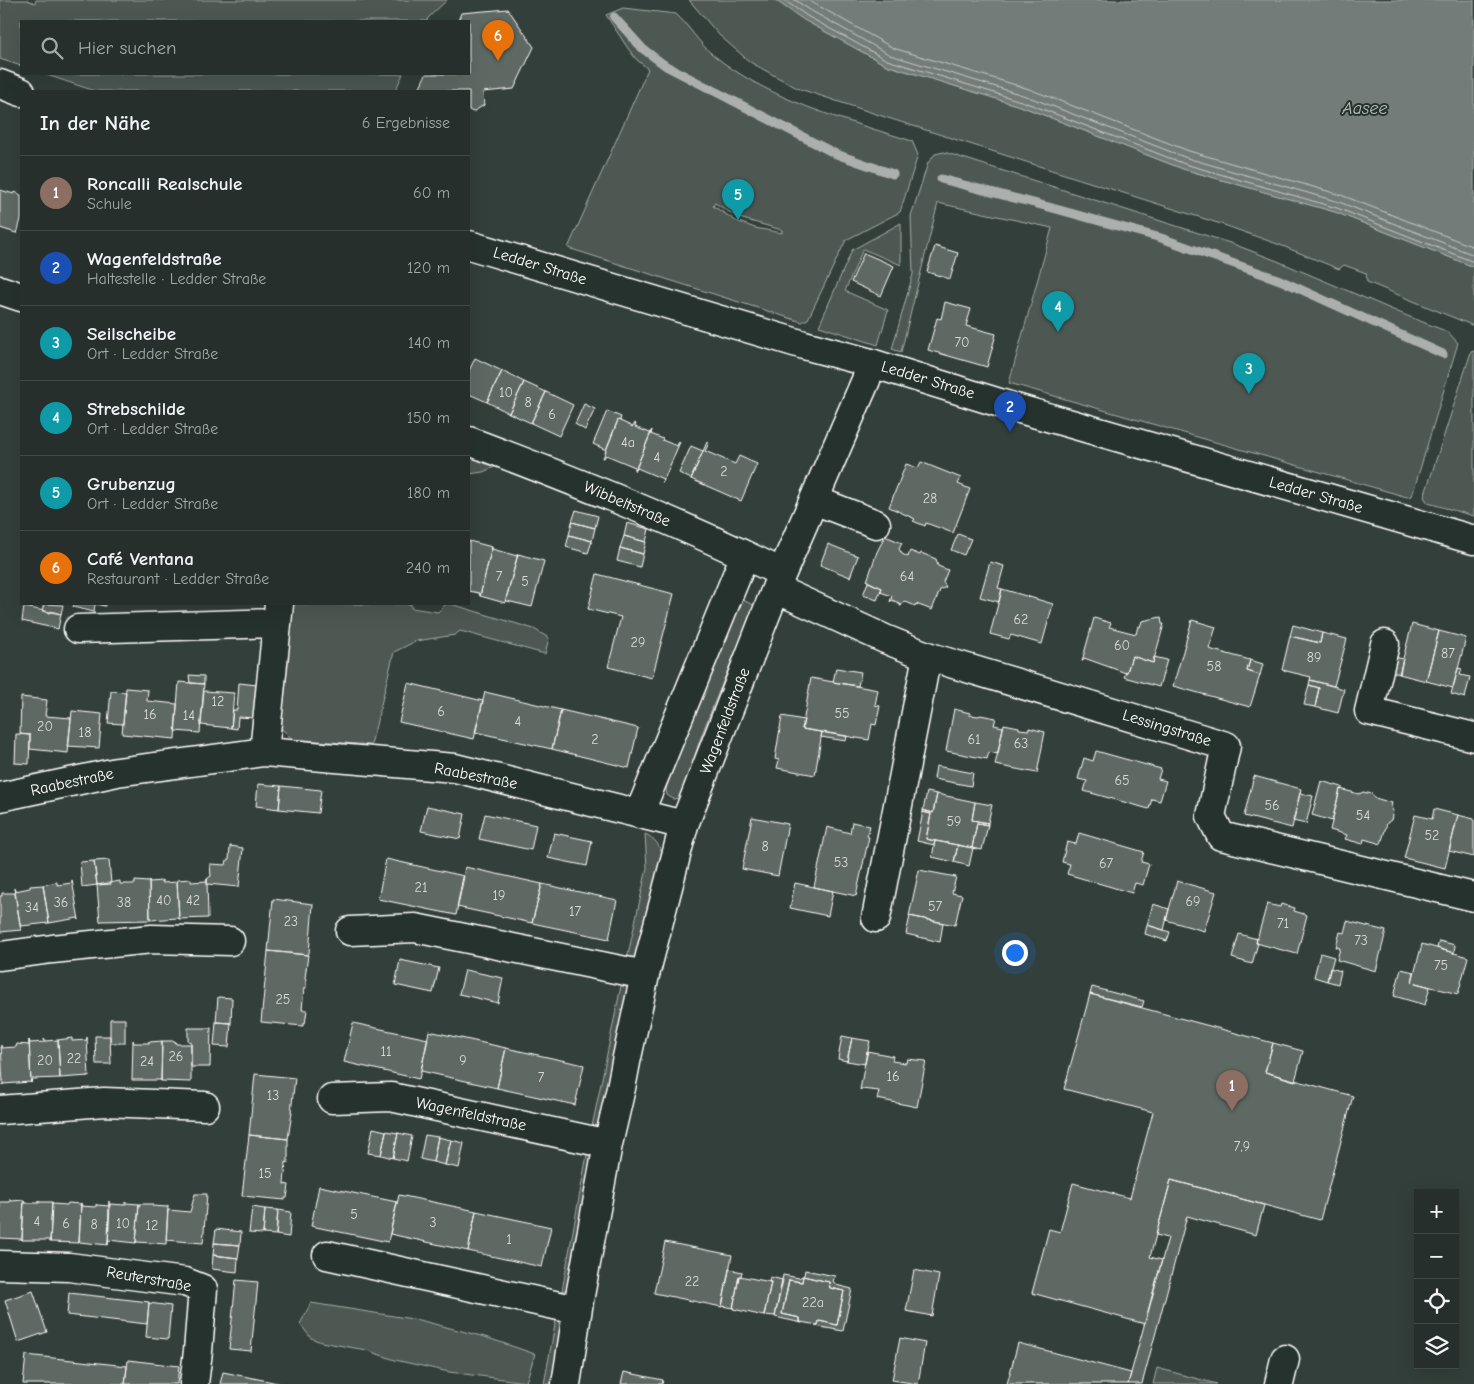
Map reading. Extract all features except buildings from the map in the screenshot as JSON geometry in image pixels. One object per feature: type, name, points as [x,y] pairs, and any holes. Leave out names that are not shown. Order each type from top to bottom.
[{"type":"street","points":[[0,84],[20,92]]},
{"type":"street","name":"Ledder Straße","points":[[470,245],[804,345],[871,363],[1016,408],[1474,540]]},
{"type":"street","points":[[0,290],[20,297]]},
{"type":"street","name":"Wagenfeldstraße","points":[[566,1384],[608,1144],[645,975],[684,824],[779,581],[866,380],[871,363]]},
{"type":"street","name":"Wibbeltstraße","points":[[470,441],[565,477],[745,555],[779,581]]},
{"type":"street","points":[[814,500],[876,524]]},
{"type":"street","points":[[640,814],[745,555]]},
{"type":"street","name":"Lessingstraße","points":[[779,581],[885,639],[927,656],[1226,746],[1211,816],[1221,836],[1474,897]]},
{"type":"street","points":[[78,628],[277,613],[264,752]]},
{"type":"street","points":[[1385,644],[1370,711],[1474,738]]},
{"type":"street","points":[[876,918],[927,656]]},
{"type":"street","name":"Raabestraße","points":[[0,797],[117,772],[264,752],[456,768],[684,824]]},
{"type":"street","points":[[350,931],[415,928],[645,975]]},
{"type":"street","points":[[0,956],[152,939],[230,941]]},
{"type":"street","name":"Wagenfeldstraße","points":[[332,1099],[391,1097],[608,1144]]},
{"type":"street","points":[[0,1110],[104,1102],[205,1106]]},
{"type":"street","points":[[327,1255],[578,1310]]},
{"type":"street","name":"Reuterstraße","points":[[0,1264],[69,1267],[185,1282],[203,1289],[194,1384]]},
{"type":"shaded area","points":[[0,0],[27,0],[35,3],[36,0],[447,0],[427,20],[20,20],[20,66],[0,59]]},
{"type":"shaded area","points":[[689,0],[775,0],[804,20],[886,65],[1023,107],[1183,169],[1335,212],[1474,267],[1474,326],[1367,282],[1366,273],[1344,265],[1339,269],[1224,225],[797,88],[750,62],[719,35]]},
{"type":"shaded area","points":[[623,8],[676,14],[712,54],[758,84],[808,107],[912,141],[918,155],[900,212],[846,240],[808,319],[802,322],[568,248],[648,69],[636,59],[606,15]],"holes":[[[715,203],[739,218],[782,230],[782,233],[755,228],[736,221],[713,206]]]},
{"type":"shaded area","points":[[47,75],[403,75],[395,90],[92,90]]},
{"type":"shaded area","points":[[944,152],[1233,244],[1448,332],[1458,343],[1412,496],[1407,497],[1009,383],[1052,228],[938,203],[901,352],[892,349],[913,274],[911,216],[928,163],[935,154]]},
{"type":"shaded area","points":[[901,223],[901,265],[863,249],[845,291],[888,310],[878,345],[819,326],[852,250]]},
{"type":"shaded area","points":[[1474,351],[1474,516],[1428,503],[1424,497],[1471,352]]},
{"type":"shaded area","points":[[470,455],[497,466],[483,472],[470,474]]},
{"type":"shaded area","points":[[738,598],[756,606],[710,713],[684,790],[680,798],[673,799],[667,795],[666,789],[680,737]]},
{"type":"shaded area","points":[[294,605],[411,605],[411,608],[438,612],[445,605],[454,605],[534,629],[549,638],[545,654],[460,631],[455,635],[416,641],[394,652],[371,745],[292,739],[281,728],[279,710],[287,628]]},
{"type":"shaded area","points":[[645,834],[657,843],[663,856],[636,958],[632,960],[627,959],[647,868]]},
{"type":"shaded area","points":[[622,981],[629,991],[600,1125],[592,1127]]},
{"type":"shaded area","points":[[588,1149],[593,1154],[571,1287],[562,1291]]},
{"type":"shaded area","points":[[311,1303],[419,1320],[485,1337],[535,1354],[526,1382],[449,1372],[395,1360],[366,1350],[321,1342],[311,1338],[300,1324]]},
{"type":"shaded area","points":[[557,1314],[564,1324],[556,1384],[544,1384]]},
{"type":"shaded area","points":[[1157,1368],[1217,1384],[1153,1384]]},
{"type":"water","name":"Aasee","points":[[775,0],[1474,0],[1474,267],[1335,212],[1183,169],[1023,107],[886,65],[804,20]]},
{"type":"waterway","points":[[614,17],[643,49],[666,66],[836,154],[893,174]]},
{"type":"waterway","points":[[941,179],[1161,238],[1280,280],[1443,354]]},
{"type":"place","name":"Café Ventana","points":[[498,61]]},
{"type":"place","name":"Grubenzug","points":[[738,220]]},
{"type":"place","name":"Strebschilde","points":[[1058,332]]},
{"type":"place","name":"Seilscheibe","points":[[1249,394]]},
{"type":"place","name":"Wagenfeldstraße","points":[[1010,432]]},
{"type":"place","name":"Roncalli Realschule","points":[[1232,1111]]}]
